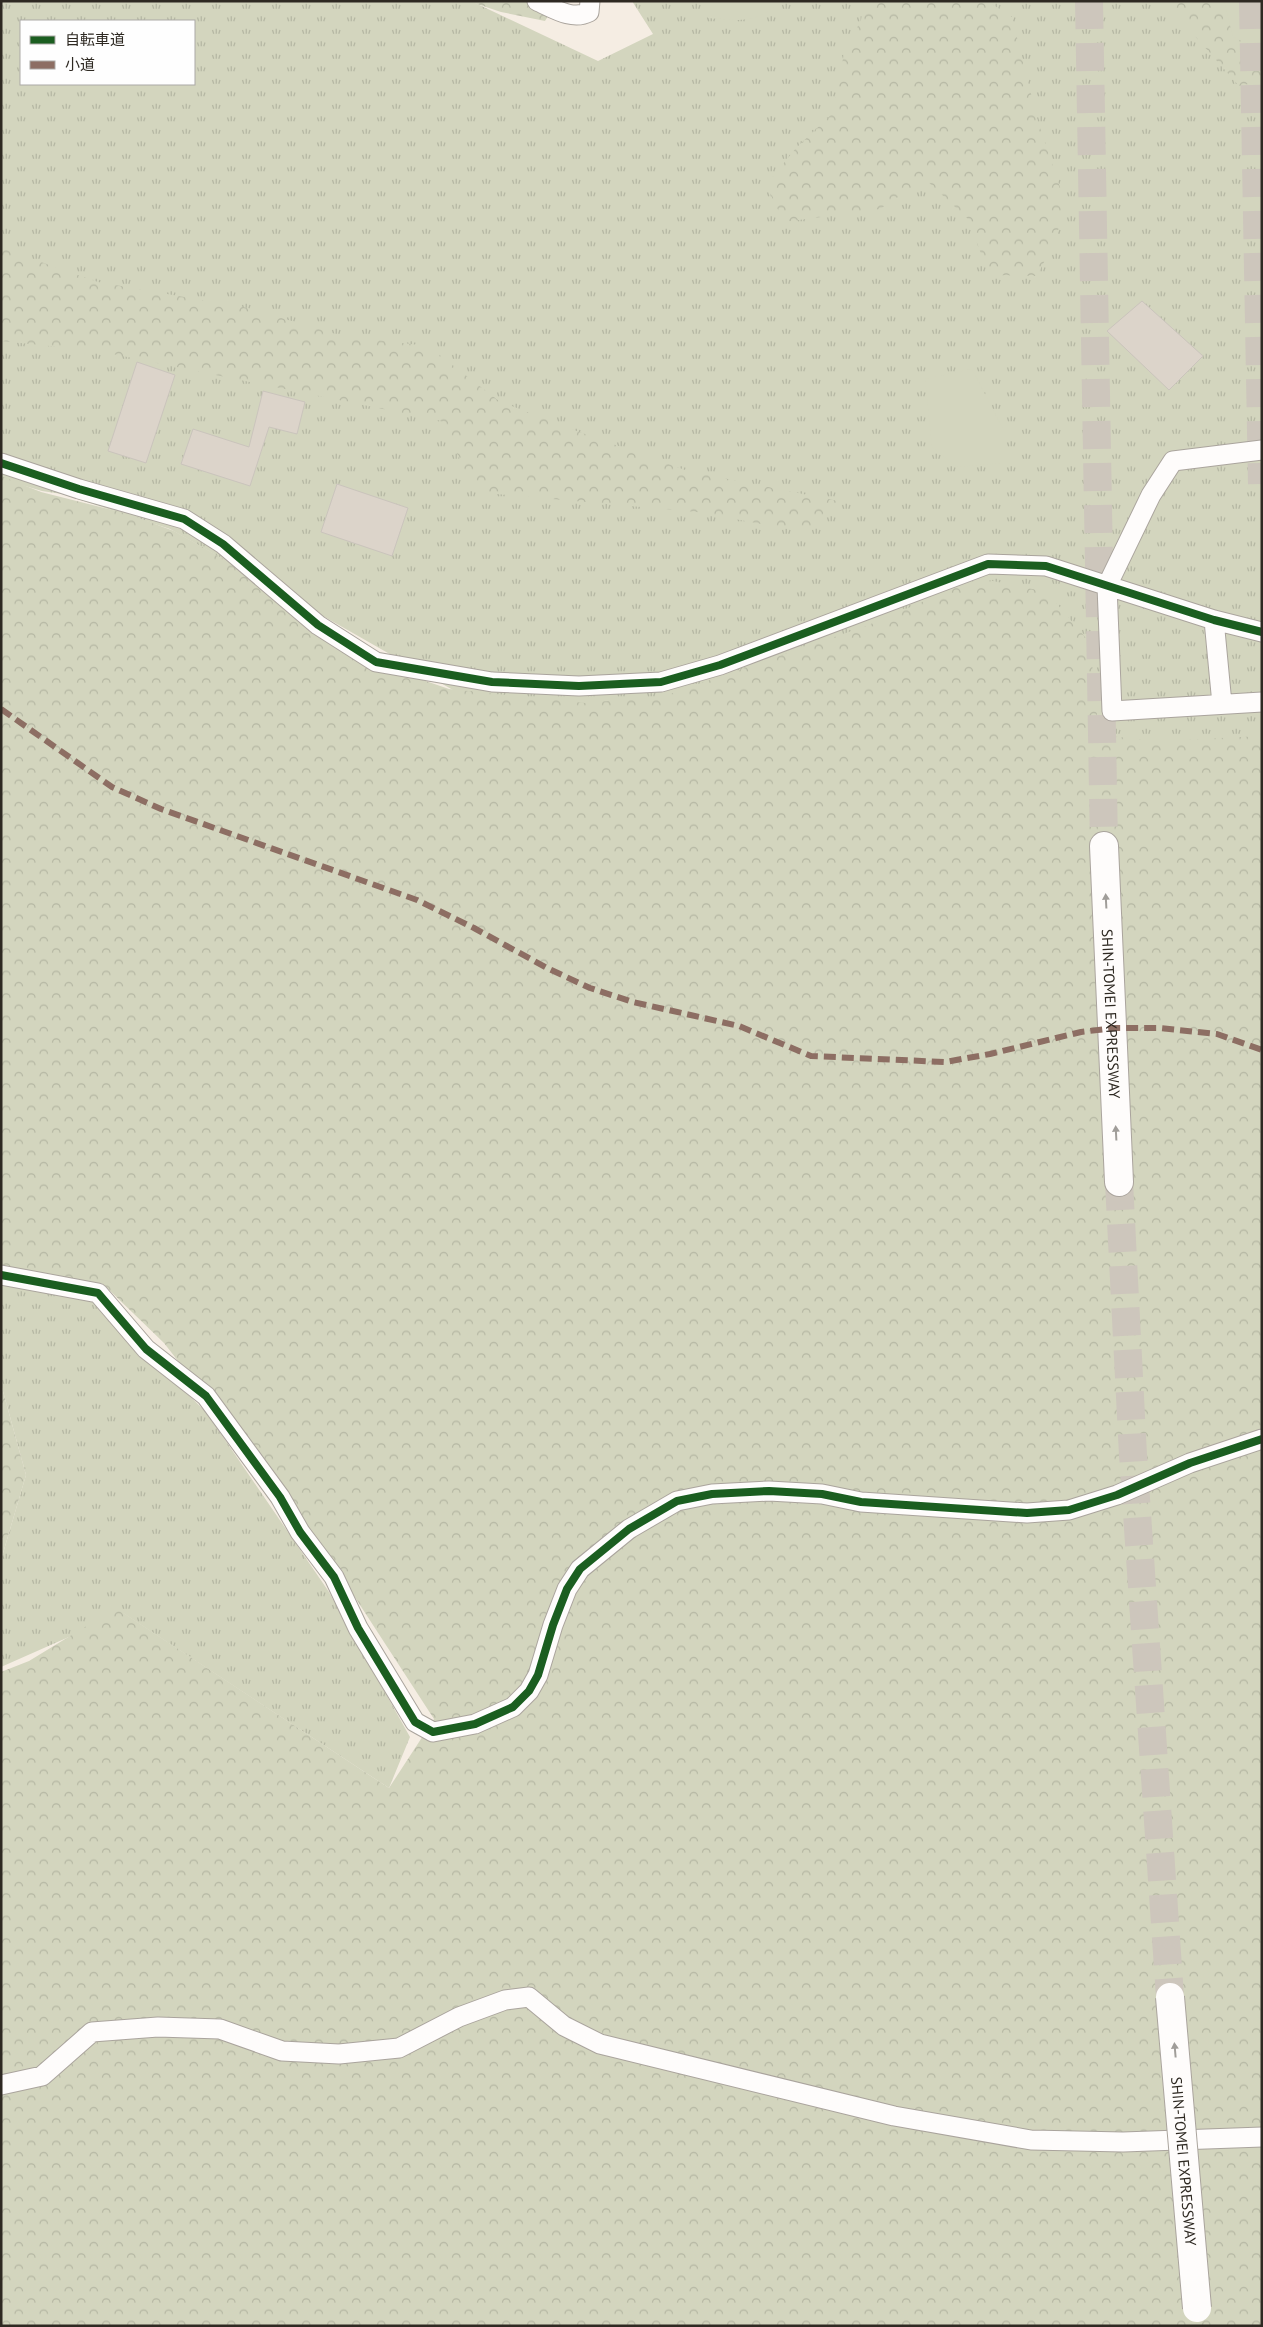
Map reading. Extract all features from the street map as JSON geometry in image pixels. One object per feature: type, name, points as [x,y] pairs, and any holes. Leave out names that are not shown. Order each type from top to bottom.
[{"type":"highway","name":"SHIN-TOMEI EXPRESSWAY","points":[[1104,846],[1119,1182]]},
{"type":"highway","name":"SHIN-TOMEI EXPRESSWAY","points":[[1170,1997],[1198,2317]]},
{"type":"street","points":[[537,1],[568,14],[582,16],[589,12],[590,1]]},
{"type":"street","points":[[1262,450],[1173,461],[1151,495],[1107,586],[1112,710],[1262,702]]},
{"type":"street","points":[[1,463],[79,489],[184,519],[223,544],[318,625],[376,662],[492,682],[579,686],[661,682],[720,665],[988,564],[1046,566],[1214,620],[1262,632]]},
{"type":"street","points":[[1214,620],[1222,704]]},
{"type":"street","points":[[1,1276],[98,1293],[146,1349],[206,1396],[280,1496],[300,1532],[334,1577],[358,1628],[415,1722],[433,1732],[475,1724],[513,1707],[529,1692],[538,1675],[553,1625],[567,1589],[580,1569],[629,1529],[678,1501],[712,1494],[769,1491],[822,1494],[862,1502],[1027,1513],[1069,1510],[1117,1495],[1190,1463],[1262,1439]]},
{"type":"street","points":[[1,2086],[42,2076],[92,2032],[158,2027],[220,2029],[282,2051],[339,2054],[399,2048],[458,2017],[505,2000],[529,1997],[564,2026],[600,2044],[894,2116],[1030,2140],[1124,2142],[1247,2140],[1262,2137]]},
{"type":"green space","points":[[1,1],[471,1],[598,61],[653,34],[632,1],[1262,1],[1262,867],[474,702],[170,529],[62,494],[42,491],[1,479]]},
{"type":"green space","points":[[468,1],[557,1],[545,21],[501,12]]},
{"type":"green space","points":[[700,1],[784,1],[756,17],[732,20],[708,18]]},
{"type":"green space","points":[[864,1],[987,1],[1012,17],[1038,122],[1066,205],[1055,240],[1037,276],[989,275],[968,219],[925,179],[880,209],[784,222],[766,185],[796,148],[833,113],[844,53],[861,20]]},
{"type":"green space","points":[[1164,1],[1225,1],[1233,37],[1262,50],[1262,81],[1239,86]]},
{"type":"green space","points":[[1224,1],[1262,1],[1262,50],[1233,37]]},
{"type":"green space","points":[[1,248],[98,282],[248,308],[342,336],[428,346],[499,401],[571,429],[688,471],[838,501],[805,532],[697,512],[475,492],[442,421],[98,351],[1,341]]},
{"type":"green space","points":[[972,369],[1003,429],[1003,463],[957,467],[932,447],[925,379]]},
{"type":"green space","points":[[1,476],[41,492],[128,514],[174,531],[250,574],[359,658],[449,689],[585,703],[664,696],[866,626],[978,578],[1047,592],[1090,643],[1099,735],[1158,741],[1262,736],[1262,2326],[1,2326],[1,1672],[29,1661],[116,1608],[389,1788],[434,1719],[321,1545],[164,1343],[103,1284],[1,1267]]},
{"type":"green space","points":[[1,1273],[92,1301],[206,1412],[329,1592],[410,1737],[389,1788],[123,1613],[1,1667],[1,1560],[26,1475],[1,1384]]},
{"type":"green space","points":[[1,1384],[26,1475],[1,1560]]},
{"type":"building","points":[[1142,301],[1203,356],[1169,390],[1107,331]]},
{"type":"building","points":[[137,362],[175,375],[146,463],[108,451]]},
{"type":"building","points":[[263,391],[305,402],[297,434],[269,427],[250,486],[181,464],[193,429],[249,447]]},
{"type":"building","points":[[337,484],[408,508],[392,556],[321,532]]},
{"type":"tunnel","points":[[1089,1],[1104,846]]},
{"type":"tunnel","points":[[1253,1],[1262,484]]},
{"type":"tunnel","points":[[1119,1182],[1133,1455],[1170,1997]]},
{"type":"marked path","points":[[1,709],[112,787],[161,809],[417,900],[474,928],[547,968],[590,988],[633,1002],[739,1026],[811,1056],[945,1062],[990,1054],[1081,1032],[1114,1028],[1159,1028],[1217,1034],[1262,1050]]},
{"type":"cycle path","points":[[1,463],[79,489],[184,519],[223,544],[318,625],[376,662],[492,682],[579,686],[661,682],[720,665],[988,564],[1046,566],[1214,620],[1262,632]]},
{"type":"cycle path","points":[[1,1275],[98,1293],[146,1349],[206,1396],[280,1497],[300,1532],[334,1577],[358,1628],[415,1722],[433,1732],[475,1724],[513,1707],[529,1691],[538,1675],[553,1625],[567,1589],[580,1569],[629,1529],[677,1501],[712,1494],[769,1491],[822,1494],[861,1502],[1027,1513],[1069,1510],[1117,1495],[1190,1463],[1262,1439]]}]
